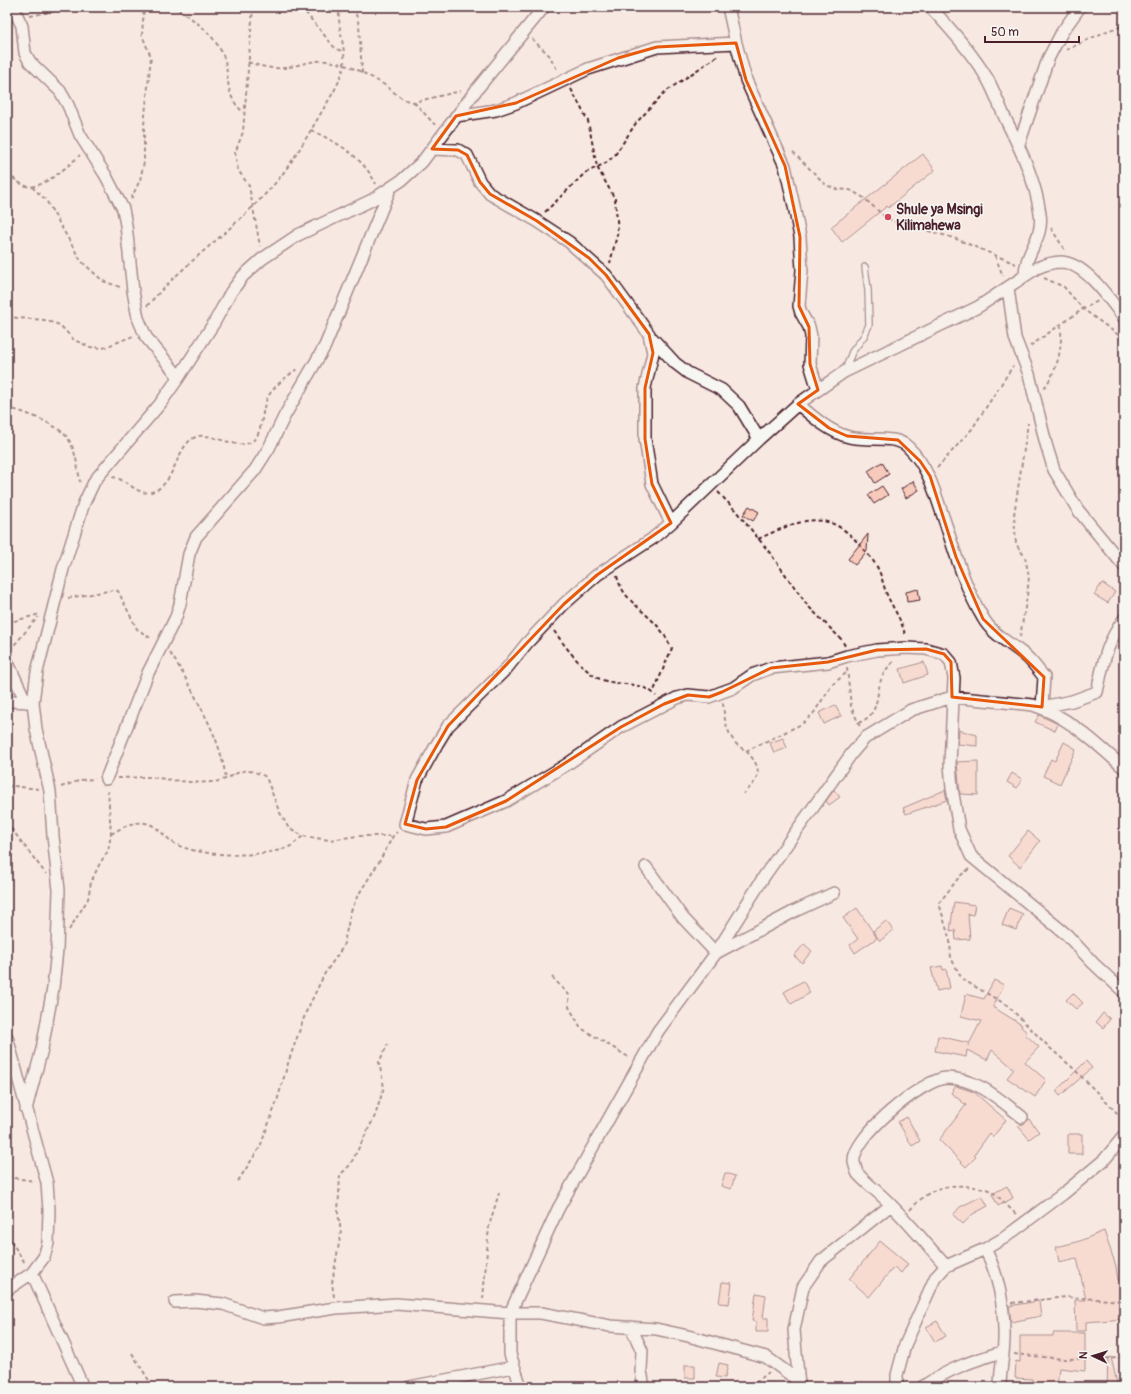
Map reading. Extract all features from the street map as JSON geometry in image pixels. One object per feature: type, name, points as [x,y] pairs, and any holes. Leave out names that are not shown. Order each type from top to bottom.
[{"type":"street","points":[[13,7],[24,32],[25,53],[30,62],[60,91],[68,105],[80,135],[106,176],[123,209],[133,291],[138,318],[146,337],[179,377]]},
{"type":"street","points":[[29,702],[73,535],[84,503],[95,480],[160,404],[214,323],[230,292],[243,276],[262,259],[298,235],[386,192],[422,162],[477,89],[544,7]]},
{"type":"street","points":[[728,7],[732,43],[746,80],[785,166],[800,237],[802,270],[799,306],[801,313],[810,327],[810,364],[818,390]]},
{"type":"street","points":[[930,7],[967,48],[988,79],[1019,144],[1040,214],[1040,235],[1026,262],[1025,272]]},
{"type":"street","points":[[1019,144],[1048,59],[1062,32],[1080,7]]},
{"type":"street","points":[[456,116],[496,110],[516,103],[564,80],[618,58],[657,47],[732,43]]},
{"type":"street","points":[[432,149],[458,150],[467,154],[480,182],[490,194],[537,221],[569,242],[606,275],[649,334],[675,364],[688,373],[722,390],[738,406],[759,440]]},
{"type":"street","points":[[106,779],[142,685],[176,617],[180,604],[189,554],[196,537],[256,470],[269,448],[285,415],[325,346],[386,192]]},
{"type":"street","points":[[1124,318],[1086,274],[1076,266],[1062,262],[1048,264],[1025,272],[1008,288],[978,307],[844,372],[798,404],[671,523],[652,539],[597,575],[547,622],[502,673],[448,726],[417,780],[405,824],[426,829],[446,827],[506,801],[566,765],[621,727],[664,704],[688,695],[709,697],[733,688],[752,675],[771,668],[828,662],[847,656],[876,650],[906,648],[926,649],[944,654],[951,662],[954,678],[950,764],[953,795],[959,829],[970,856],[977,863],[1014,889],[1067,935],[1093,963],[1124,992]]},
{"type":"street","points":[[1008,288],[1015,338],[1029,374],[1046,444],[1058,477],[1078,510],[1124,566]]},
{"type":"street","points":[[649,334],[653,353],[645,388],[644,439],[652,484],[671,523]]},
{"type":"street","points":[[798,404],[829,428],[847,436],[871,440],[898,440],[907,446],[920,461],[930,476],[956,557],[983,619],[995,633],[1028,658],[1044,676],[1042,708]]},
{"type":"street","points":[[1042,708],[1072,701],[1097,692],[1105,653],[1113,635],[1124,618]]},
{"type":"street","points":[[7,661],[29,702],[36,729],[50,791],[59,890],[57,950],[53,988],[42,1049],[26,1109]]},
{"type":"street","points":[[521,1387],[513,1367],[510,1354],[510,1313],[558,1209],[658,1031],[716,952],[765,875],[800,824],[865,738],[911,710],[952,697],[1020,703],[1042,708],[1086,734],[1124,768]]},
{"type":"street","points":[[7,701],[29,702]]},
{"type":"street","points":[[646,867],[683,918],[716,952]]},
{"type":"street","points":[[716,952],[795,911],[834,893]]},
{"type":"street","points":[[7,1040],[47,1183],[49,1210],[48,1243],[44,1257],[32,1272],[7,1290]]},
{"type":"street","points":[[946,1266],[891,1205],[857,1172],[854,1161],[857,1147],[866,1134],[890,1112],[917,1091],[944,1078],[972,1081],[995,1096],[1022,1117]]},
{"type":"street","points":[[897,1387],[897,1375],[904,1345],[935,1278],[946,1266],[985,1249],[1064,1194],[1104,1160],[1124,1136]]},
{"type":"street","points":[[799,1384],[794,1330],[803,1287],[821,1261],[891,1205]]},
{"type":"street","points":[[985,1249],[992,1263],[1001,1303],[1004,1332],[1000,1387]]},
{"type":"street","points":[[32,1272],[83,1387]]},
{"type":"street","points":[[175,1302],[195,1301],[223,1304],[263,1318],[336,1308],[396,1304],[541,1314],[587,1323],[656,1329],[766,1357],[777,1364],[799,1384]]},
{"type":"street","points":[[631,1327],[642,1351],[641,1371],[644,1387]]},
{"type":"street","points":[[922,1387],[938,1376],[969,1361],[1002,1352]]},
{"type":"street","points":[[409,1387],[513,1367]]},
{"type":"lane","points":[[844,372],[852,352],[864,336],[868,325],[868,290],[865,267]]},
{"type":"path","points":[[19,18],[75,7]]},
{"type":"path","points":[[123,209],[134,193],[140,180],[144,162],[144,125],[151,57],[142,35],[144,7]]},
{"type":"path","points":[[173,7],[196,22],[218,45],[225,62],[228,87],[236,105],[243,112]]},
{"type":"path","points":[[252,7],[242,132],[235,153],[235,163],[249,186],[262,259]]},
{"type":"path","points":[[301,7],[334,47],[343,52]]},
{"type":"path","points":[[138,318],[175,276],[271,189],[292,162],[337,84],[344,65],[339,24],[340,7]]},
{"type":"path","points":[[354,7],[359,25],[362,73]]},
{"type":"path","points":[[1048,59],[1085,40],[1124,26]]},
{"type":"path","points":[[523,33],[549,55],[564,80],[575,94],[588,121],[597,166],[615,199],[618,214],[618,231],[606,275]]},
{"type":"path","points":[[537,221],[569,187],[585,174],[597,166],[606,163],[615,155],[636,124],[665,92],[717,57],[732,43]]},
{"type":"path","points":[[248,62],[274,68],[289,67],[317,61],[331,61],[362,73],[384,85],[400,98],[414,102],[445,94],[477,89]]},
{"type":"path","points":[[414,102],[442,134]]},
{"type":"path","points":[[310,130],[334,141],[355,155],[386,192]]},
{"type":"path","points":[[7,174],[25,186],[32,187],[41,184],[55,175],[88,148]]},
{"type":"path","points":[[791,151],[826,185],[836,189],[850,190],[864,198],[885,217],[895,222],[954,238],[995,256],[1025,272],[1064,287],[1083,308],[1124,339]]},
{"type":"path","points":[[32,187],[46,200],[85,265],[103,281],[133,291]]},
{"type":"path","points":[[1040,214],[1076,266]]},
{"type":"path","points":[[995,256],[1008,288]]},
{"type":"path","points":[[930,476],[972,429],[993,399],[1021,352],[1061,326],[1083,308],[1106,297]]},
{"type":"path","points":[[7,317],[44,320],[60,326],[74,340],[90,347],[108,347],[129,336],[146,337]]},
{"type":"path","points":[[1035,400],[1053,374],[1059,357],[1061,326]]},
{"type":"path","points":[[95,480],[116,478],[141,491],[150,493],[163,486],[187,444],[198,436],[210,437],[242,445],[249,444],[256,437],[265,402],[273,388],[301,366]]},
{"type":"path","points":[[7,408],[16,410],[60,430],[69,439],[80,483]]},
{"type":"path","points":[[1016,649],[1023,623],[1029,577],[1025,557],[1016,544],[1014,515],[1023,447],[1030,418]]},
{"type":"path","points":[[712,486],[736,511],[808,606],[842,640],[846,648],[846,673],[851,706],[865,738]]},
{"type":"path","points":[[758,539],[781,528],[816,520],[827,520],[844,529],[858,542],[879,570],[888,597],[905,632],[906,648],[888,666],[882,676],[873,712],[866,720],[858,723]]},
{"type":"path","points":[[618,561],[617,576],[619,586],[624,594],[660,629],[672,648],[653,693]]},
{"type":"path","points":[[7,654],[40,614],[57,600],[114,590],[118,591],[137,629],[152,639],[163,642],[186,679],[217,738],[223,759],[226,779]]},
{"type":"path","points":[[7,623],[40,614]]},
{"type":"path","points":[[547,622],[581,664],[596,677],[612,683],[633,684],[645,687],[664,704]]},
{"type":"path","points":[[746,751],[802,724],[813,714],[832,685],[846,673]]},
{"type":"path","points":[[722,692],[724,714],[728,731],[735,743],[746,751],[755,763],[758,774],[756,783],[743,794]]},
{"type":"path","points":[[7,787],[13,786],[50,791],[81,780],[147,777],[212,782],[226,779],[241,770],[256,772],[266,777],[279,812],[288,827],[302,836],[329,840],[357,836],[393,836]]},
{"type":"path","points":[[68,933],[88,898],[91,882],[108,851],[111,834],[106,779]]},
{"type":"path","points":[[7,822],[47,875]]},
{"type":"path","points":[[111,834],[129,824],[143,822],[152,824],[174,843],[195,852],[214,855],[272,851],[291,846],[302,836]]},
{"type":"path","points":[[238,1180],[260,1147],[277,1101],[289,1060],[306,1012],[325,973],[343,947],[351,911],[357,897],[393,836],[405,824]]},
{"type":"path","points":[[977,863],[960,876],[939,903],[950,941],[951,958],[962,979],[1007,1005],[1050,1048],[1074,1069],[1124,1120]]},
{"type":"path","points":[[552,977],[568,995],[569,1007],[581,1028],[639,1064]]},
{"type":"path","points":[[336,1308],[332,1283],[341,1232],[338,1213],[340,1175],[350,1165],[375,1116],[384,1087],[379,1062],[388,1044]]},
{"type":"path","points":[[7,1177],[47,1183]]},
{"type":"path","points":[[903,1218],[930,1191],[959,1185],[986,1189],[993,1192],[1025,1222]]},
{"type":"path","points":[[483,1311],[489,1226],[499,1193]]},
{"type":"path","points":[[7,1235],[32,1272]]},
{"type":"path","points":[[1001,1303],[1066,1297],[1124,1301]]},
{"type":"path","points":[[132,1352],[154,1387]]},
{"type":"path","points":[[1002,1352],[1063,1359],[1124,1358]]},
{"type":"path","points":[[750,1387],[777,1364]]},
{"type":"highlighted area","points":[[736,43],[746,80],[785,166],[800,237],[799,306],[809,327],[810,364],[818,390],[798,404],[829,428],[847,436],[898,440],[920,461],[930,476],[956,557],[983,619],[1044,677],[1042,707],[952,697],[951,662],[944,654],[926,649],[877,650],[828,662],[771,668],[709,697],[688,695],[664,704],[621,727],[506,801],[446,827],[426,829],[405,824],[417,780],[448,726],[564,604],[597,575],[671,523],[652,484],[645,439],[645,388],[653,353],[649,334],[606,275],[589,258],[537,221],[490,194],[480,182],[467,155],[458,150],[432,149],[456,116],[516,103],[618,58],[657,47]]},
{"type":"building","points":[[923,154],[935,170],[888,208],[887,206],[842,242],[831,227]]},
{"type":"building","points":[[882,462],[889,474],[875,483],[868,471]]},
{"type":"building","points":[[913,481],[919,490],[906,498],[901,489]]},
{"type":"building","points":[[882,486],[888,495],[874,504],[868,495]]},
{"type":"building","points":[[749,506],[759,512],[753,521],[743,515]]},
{"type":"building","points":[[868,534],[867,551],[855,565],[848,559]]},
{"type":"building","points":[[1102,583],[1115,592],[1108,603],[1094,595]]},
{"type":"building","points":[[918,589],[920,600],[907,602],[906,592]]},
{"type":"building","points":[[924,662],[928,675],[904,683],[900,669]]},
{"type":"building","points":[[835,705],[841,716],[824,724],[819,713]]},
{"type":"building","points":[[1039,715],[1058,724],[1055,731],[1035,722]]},
{"type":"building","points":[[959,730],[977,735],[977,746],[958,744]]},
{"type":"building","points":[[783,738],[787,748],[774,753],[770,743]]},
{"type":"building","points":[[1064,742],[1076,749],[1060,784],[1043,776],[1051,759],[1055,761]]},
{"type":"building","points":[[978,761],[978,795],[960,794],[957,762]]},
{"type":"building","points":[[1012,773],[1022,779],[1017,788],[1007,782]]},
{"type":"building","points":[[834,790],[840,797],[829,805],[826,801]]},
{"type":"building","points":[[945,790],[947,800],[906,814],[903,808]]},
{"type":"building","points":[[1028,831],[1040,841],[1020,867],[1008,856]]},
{"type":"building","points":[[954,902],[975,905],[973,915],[968,914],[970,939],[956,940],[955,930],[950,931]]},
{"type":"building","points":[[857,908],[877,938],[855,953],[850,945],[858,939],[843,918]]},
{"type":"building","points":[[1009,908],[1023,914],[1016,930],[1002,925]]},
{"type":"building","points":[[886,921],[893,930],[880,941],[873,931]]},
{"type":"building","points":[[804,944],[812,951],[802,963],[794,956]]},
{"type":"building","points":[[942,966],[943,970],[946,969],[950,988],[937,991],[931,968]]},
{"type":"building","points":[[994,980],[1004,985],[993,1007],[1022,1025],[1021,1027],[1027,1032],[1025,1034],[1039,1047],[1025,1062],[1046,1080],[1035,1097],[1007,1078],[1014,1069],[992,1050],[987,1060],[967,1050],[966,1057],[935,1051],[938,1036],[969,1043],[968,1046],[981,1021],[961,1016],[966,994],[984,999]]},
{"type":"building","points":[[803,981],[810,993],[791,1004],[784,992]]},
{"type":"building","points":[[1073,993],[1083,1003],[1076,1009],[1066,1000]]},
{"type":"building","points":[[1103,1013],[1110,1019],[1103,1028],[1096,1022]]},
{"type":"building","points":[[1086,1061],[1092,1068],[1060,1096],[1056,1091]]},
{"type":"building","points":[[956,1086],[974,1092],[1006,1120],[993,1137],[990,1133],[974,1155],[976,1157],[966,1167],[939,1140],[966,1105],[951,1093]]},
{"type":"building","points":[[907,1117],[920,1141],[912,1146],[898,1122]]},
{"type":"building","points":[[1029,1119],[1039,1132],[1029,1139],[1018,1126],[1025,1123]]},
{"type":"building","points":[[1068,1134],[1082,1134],[1082,1154],[1068,1154]]},
{"type":"building","points":[[725,1173],[735,1176],[731,1189],[721,1186]]},
{"type":"building","points":[[1007,1186],[1013,1198],[998,1206],[992,1194]]},
{"type":"building","points":[[982,1196],[988,1206],[973,1214],[963,1224],[953,1215],[960,1207]]},
{"type":"building","points":[[1104,1231],[1116,1266],[1118,1280],[1124,1279],[1124,1319],[1086,1322],[1086,1331],[1076,1331],[1075,1300],[1086,1300],[1077,1258],[1059,1262],[1056,1247],[1077,1242]]},
{"type":"building","points":[[880,1241],[908,1264],[901,1273],[894,1267],[869,1297],[849,1279]]},
{"type":"building","points":[[722,1282],[732,1283],[729,1304],[719,1303]]},
{"type":"building","points":[[756,1293],[766,1295],[763,1318],[768,1318],[768,1332],[756,1332],[756,1322],[752,1321]]},
{"type":"building","points":[[1039,1301],[1041,1316],[1011,1322],[1009,1306]]},
{"type":"building","points":[[937,1321],[946,1336],[935,1342],[926,1327]]},
{"type":"building","points":[[1053,1333],[1085,1333],[1085,1371],[1059,1368],[1057,1387],[1032,1387],[1032,1379],[1015,1378],[1016,1361],[1020,1362],[1020,1336],[1053,1336]]},
{"type":"building","points":[[1111,1357],[1118,1387],[1107,1387],[1108,1358]]},
{"type":"building","points":[[719,1363],[728,1365],[725,1378],[716,1377]]},
{"type":"building","points":[[685,1365],[695,1365],[695,1378],[685,1378]]},
{"type":"place","name":"Shule ya Msingi Kilimahewa","points":[[888,217]]}]
